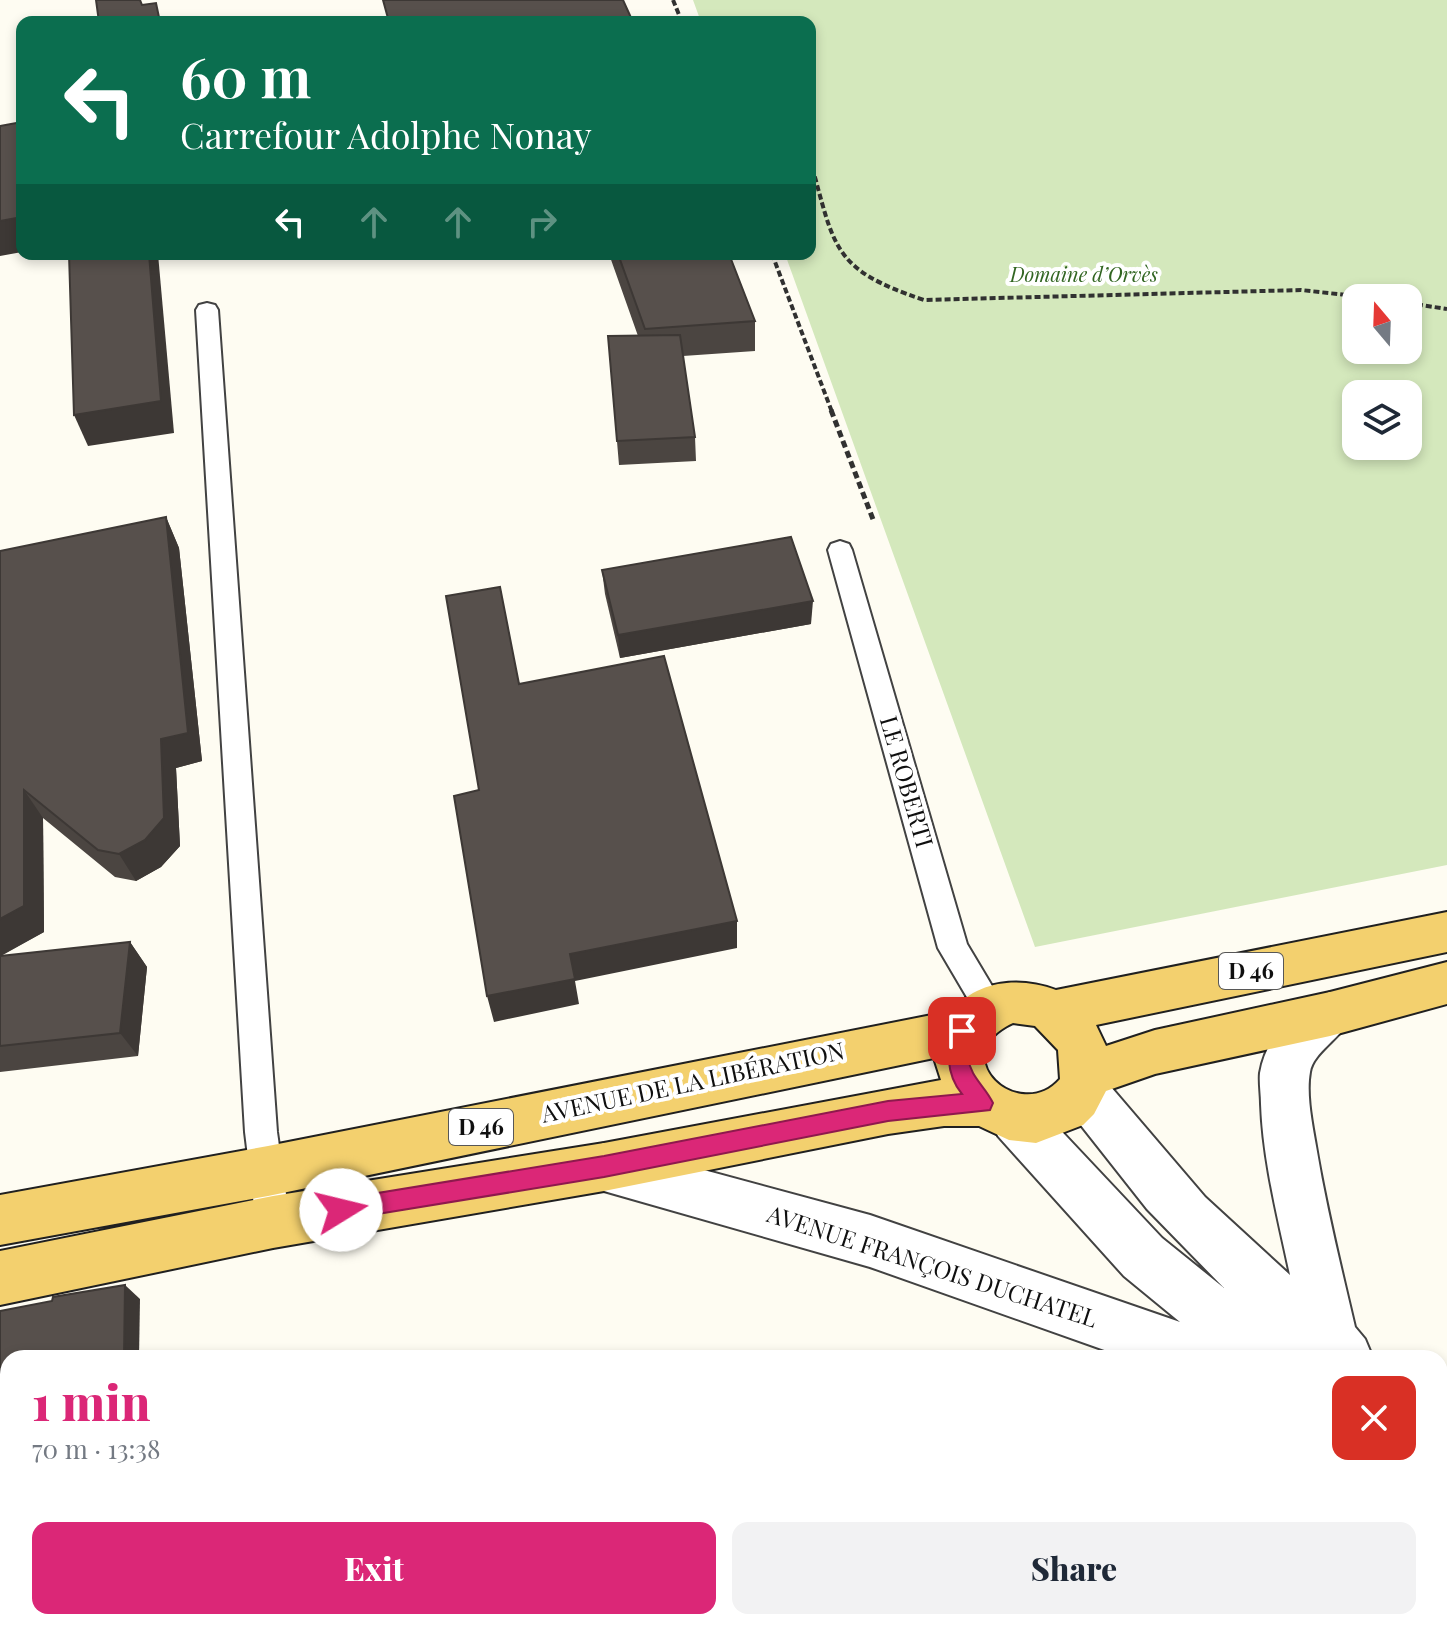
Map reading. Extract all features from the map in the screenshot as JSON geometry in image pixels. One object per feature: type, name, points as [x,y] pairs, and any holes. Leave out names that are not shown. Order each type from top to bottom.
[{"type":"main road","name":"D 46","points":[[1055,1012],[1447,932]]},
{"type":"main road","name":"D 46","points":[[1084,1082],[1155,1052],[1330,1014],[1447,983]]},
{"type":"main road","points":[[0,1278],[273,1222],[604,1167],[888,1111],[944,1103],[1037,1119],[1056,1114],[1071,1104],[1084,1082],[1085,1052],[1073,1029],[1055,1012],[1033,1003],[1010,1001],[976,1018],[957,1055],[964,1081],[1000,1111]]},
{"type":"main road","name":"AVENUE DE LA LIBÉRATION","points":[[0,1220],[268,1171],[976,1018]]},
{"type":"street","points":[[1320,1350],[1287,1122],[1285,1072],[1296,1044],[1330,1014]]},
{"type":"street","points":[[1084,1082],[1167,1196],[1257,1283],[1318,1350]]},
{"type":"street","points":[[1000,1111],[1143,1257],[1188,1296],[1315,1350]]},
{"type":"street","name":"AVENUE FRANÇOIS DUCHATEL","points":[[604,1167],[870,1241],[1182,1350]]},
{"type":"lane","points":[[207,310],[261,1132],[273,1222]]},
{"type":"lane","name":"LE ROBERTI","points":[[840,550],[953,948],[976,1018]]},
{"type":"path","points":[[816,178],[833,232],[850,265],[885,287],[924,300],[1301,290],[1342,295]]},
{"type":"path","points":[[774,260],[875,526],[840,550]]},
{"type":"path","points":[[1422,305],[1447,309]]},
{"type":"green space","name":"Domaine d’Orvès","points":[[693,0],[1447,0],[1447,865],[1035,947],[787,260],[816,260],[816,16],[699,16]]},
{"type":"building","points":[[96,0],[140,0],[142,5],[156,3],[159,16],[98,16]]},
{"type":"building","points":[[383,0],[623,0],[630,16],[387,16]]},
{"type":"building","points":[[16,123],[16,218],[0,221],[0,126]]},
{"type":"building","points":[[69,260],[149,260],[161,401],[74,415]]},
{"type":"building","points":[[620,260],[731,260],[755,321],[645,329]]},
{"type":"building","points":[[680,335],[695,437],[617,441],[608,336]]},
{"type":"building","points":[[166,517],[188,733],[161,739],[164,818],[145,840],[119,854],[98,850],[24,790],[24,906],[0,919],[0,551]]},
{"type":"building","points":[[791,537],[813,601],[618,635],[602,570]]},
{"type":"building","points":[[500,587],[519,684],[664,656],[737,921],[570,954],[575,979],[487,996],[454,796],[479,790],[446,596]]},
{"type":"building","points":[[130,942],[120,1033],[0,1046],[0,956]]},
{"type":"building","points":[[125,1285],[124,1350],[0,1350],[0,1311],[52,1301],[53,1297]]},
{"type":"route","points":[[341,1210],[604,1167],[888,1111],[944,1103],[983,1103],[964,1081],[957,1055],[962,1031]]}]
